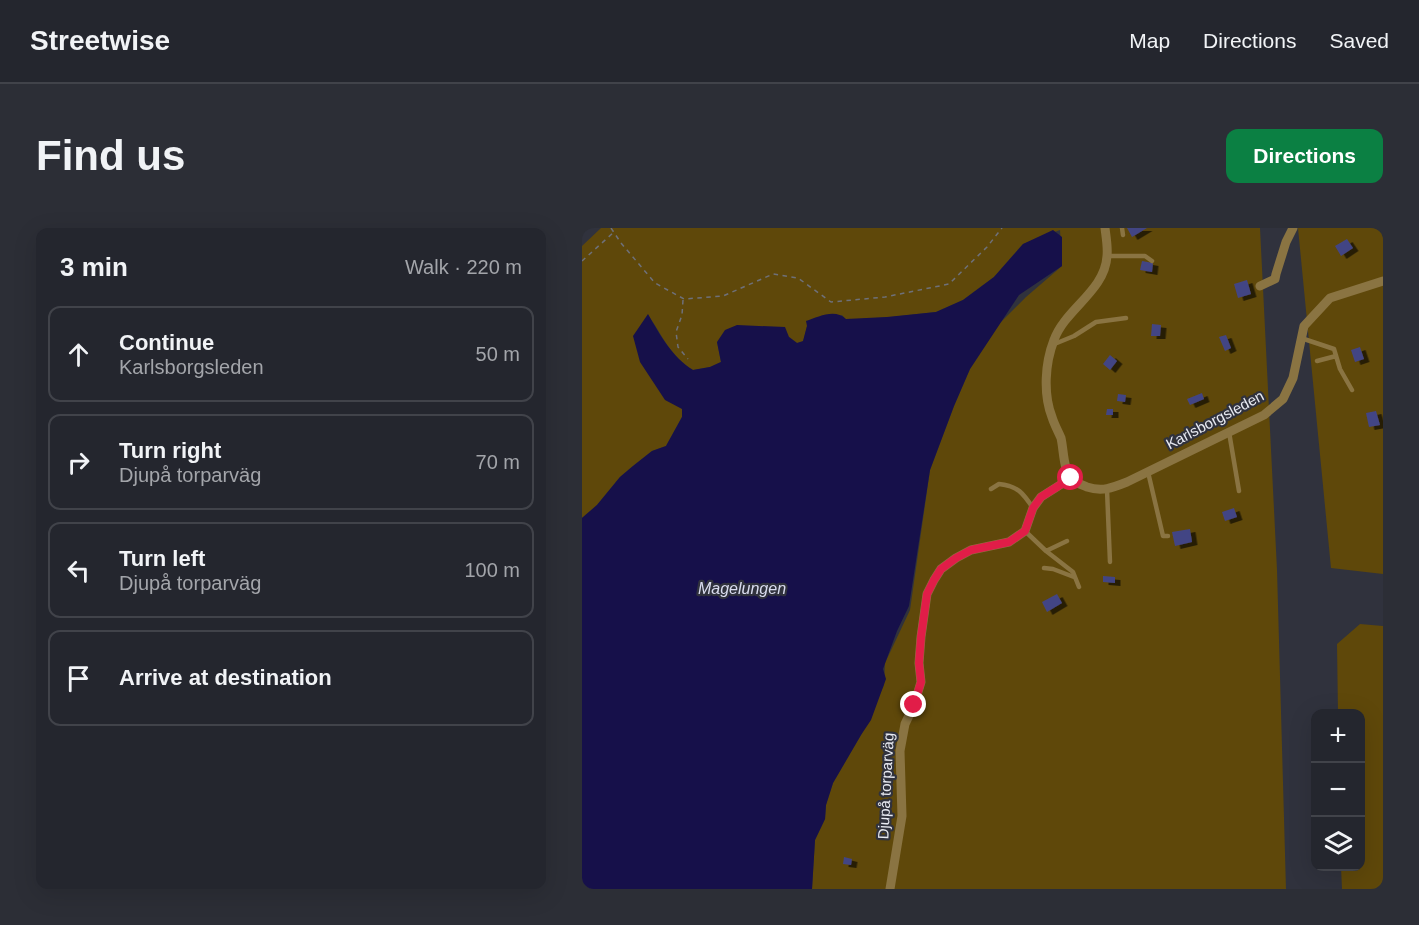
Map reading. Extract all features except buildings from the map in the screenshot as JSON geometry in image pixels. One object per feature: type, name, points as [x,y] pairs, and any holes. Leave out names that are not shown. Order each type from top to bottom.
[{"type":"street","points":[[1105,228],[1107,255],[1105,266],[1089,294],[1066,319],[1054,339],[1046,382],[1051,415],[1071,478],[1082,485],[1107,490]]},
{"type":"street","points":[[1260,286],[1275,279],[1286,242],[1293,228]]},
{"type":"street","name":"Karlsborgsleden","points":[[1107,490],[1264,415],[1283,399],[1293,378],[1304,326],[1330,298],[1383,281]]},
{"type":"street","points":[[1025,531],[1033,508],[1041,497],[1071,478]]},
{"type":"street","name":"Djupå torparväg","points":[[890,889],[902,816],[900,751],[905,724],[921,682],[919,663],[927,594],[941,569],[956,558],[971,550],[1009,542],[1025,531]]},
{"type":"lane","points":[[1122,228],[1123,235]]},
{"type":"lane","points":[[1107,255],[1144,256],[1152,261]]},
{"type":"lane","points":[[1052,345],[1074,336],[1096,322],[1126,318]]},
{"type":"lane","points":[[1301,338],[1334,349],[1340,369],[1352,390]]},
{"type":"lane","points":[[1317,361],[1336,356]]},
{"type":"lane","points":[[1229,432],[1239,491]]},
{"type":"lane","points":[[1148,472],[1166,536],[1155,538]]},
{"type":"lane","points":[[991,489],[999,484],[1010,485],[1023,493],[1033,508]]},
{"type":"lane","points":[[1107,490],[1110,562]]},
{"type":"lane","points":[[1025,531],[1073,572],[1079,587]]},
{"type":"lane","points":[[1046,551],[1067,541]]},
{"type":"lane","points":[[1044,568],[1074,577]]},
{"type":"path","points":[[611,228],[655,283],[684,299],[723,296],[773,274],[798,278],[831,303],[885,297],[949,284],[987,247],[1002,228]]},
{"type":"path","points":[[582,261],[614,232]]},
{"type":"path","points":[[684,299],[682,315],[676,332],[678,347],[688,359]]},
{"type":"shaded area","points":[[601,228],[1260,228],[1277,570],[1286,889],[812,889],[815,840],[825,819],[826,805],[833,783],[861,735],[884,685],[885,663],[910,610],[930,470],[954,406],[970,369],[1000,323],[1062,266],[1060,230],[1023,244],[994,277],[963,300],[936,312],[846,320],[842,315],[807,326],[803,342],[797,343],[789,337],[717,342],[721,362],[710,367],[693,370],[685,364],[672,352],[648,315],[682,409],[682,417],[666,446],[652,451],[620,477],[597,505],[582,518],[582,246]]},
{"type":"shaded area","points":[[1298,228],[1383,228],[1383,574],[1331,568]]},
{"type":"shaded area","points":[[1360,624],[1383,626],[1383,889],[1342,889],[1341,871],[1365,871],[1365,709],[1338,709],[1337,644]]},
{"type":"water","name":"Magelungen","points":[[1053,230],[1062,237],[1062,266],[1019,295],[970,369],[930,470],[909,606],[883,669],[886,679],[871,720],[833,783],[826,805],[825,819],[815,840],[812,889],[582,889],[582,518],[597,505],[620,477],[652,451],[666,446],[682,417],[682,409],[665,400],[640,362],[633,336],[648,314],[667,345],[686,365],[693,370],[710,367],[721,362],[717,342],[725,330],[737,325],[785,327],[789,337],[797,343],[803,341],[806,321],[826,314],[837,314],[846,319],[936,312],[963,300],[994,277],[1023,244]]},
{"type":"route","points":[[914,705],[921,682],[919,663],[924,609],[927,594],[941,569],[971,550],[1009,542],[1025,531],[1033,508],[1041,497],[1071,478]]}]
